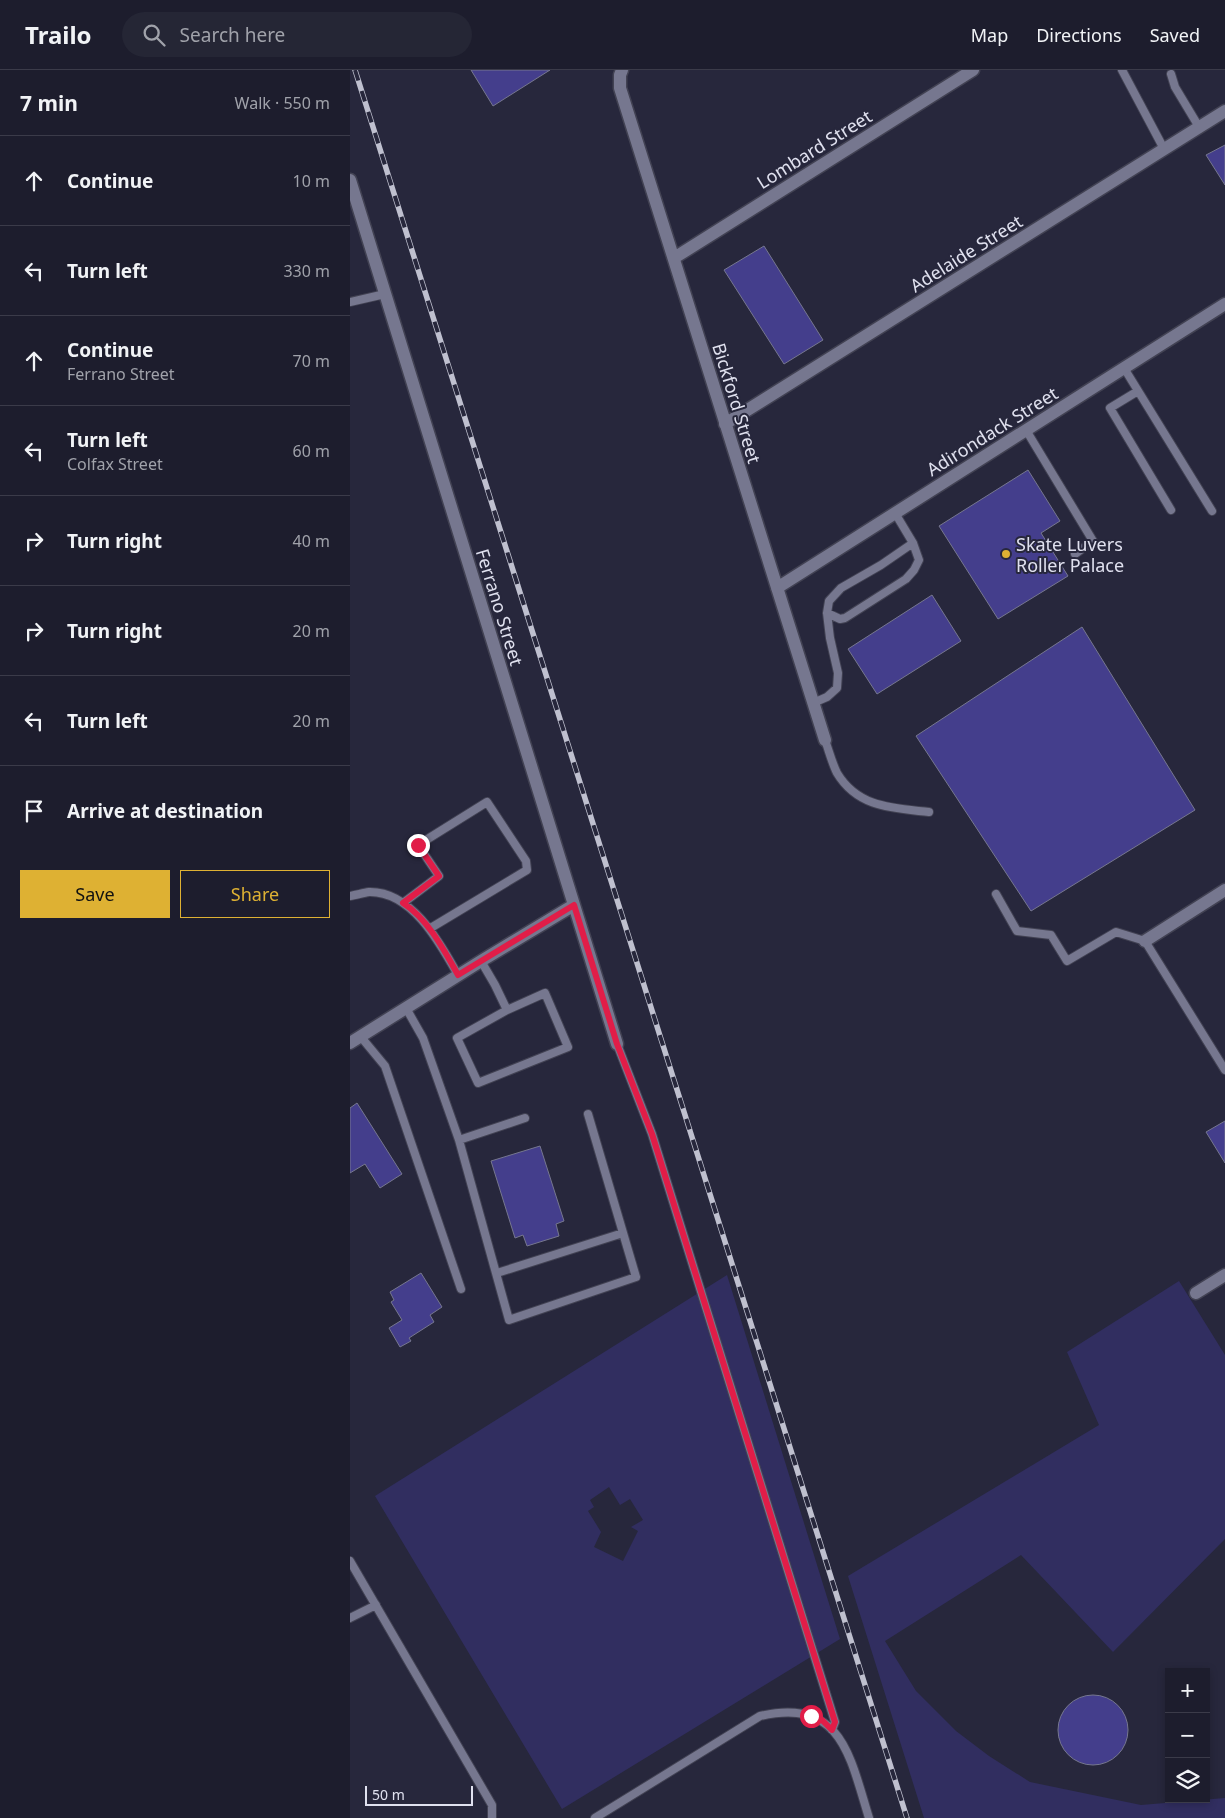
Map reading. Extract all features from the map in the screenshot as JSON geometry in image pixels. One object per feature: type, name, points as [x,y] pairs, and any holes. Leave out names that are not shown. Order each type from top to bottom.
[{"type":"street","name":"Lombard Street","points":[[674,258],[972,70]]},
{"type":"street","name":"Bickford Street","points":[[621,73],[620,88],[825,740]]},
{"type":"street","name":"Adelaide Street","points":[[725,424],[1225,111]]},
{"type":"street","name":"Ferrano Street","points":[[350,180],[617,1044]]},
{"type":"street","name":"Adirondack Street","points":[[777,588],[1225,304]]},
{"type":"street","points":[[1145,942],[1225,890]]},
{"type":"street","points":[[355,1040],[574,905]]},
{"type":"street","points":[[1196,1293],[1225,1275]]},
{"type":"lane","points":[[1122,70],[1164,149]]},
{"type":"lane","points":[[1171,74],[1175,87],[1199,127]]},
{"type":"lane","points":[[350,302],[385,294]]},
{"type":"lane","points":[[1124,368],[1212,511]]},
{"type":"lane","points":[[1138,391],[1110,408],[1171,510]]},
{"type":"lane","points":[[1026,430],[1093,541],[1075,554]]},
{"type":"lane","points":[[827,613],[840,619],[845,618],[906,579],[914,570],[919,560],[913,543],[895,513]]},
{"type":"lane","points":[[813,703],[827,697],[837,688],[838,673],[830,638],[827,613],[829,601],[841,588],[881,565],[913,543]]},
{"type":"lane","points":[[825,740],[837,773],[854,793],[881,806],[929,812]]},
{"type":"lane","points":[[403,903],[439,876],[418,845],[488,802],[526,861],[527,870],[429,929]]},
{"type":"lane","points":[[350,896],[370,892],[390,896],[403,903],[437,939],[458,975]]},
{"type":"lane","points":[[996,894],[1017,931],[1051,935],[1067,961],[1116,932],[1145,942],[1225,1070]]},
{"type":"lane","points":[[481,961],[507,1010]]},
{"type":"lane","points":[[546,993],[568,1047],[478,1083],[457,1038],[507,1010],[546,993]]},
{"type":"lane","points":[[406,1008],[423,1038],[459,1140],[509,1320],[636,1277],[588,1114]]},
{"type":"lane","points":[[355,1040],[385,1066],[461,1290]]},
{"type":"lane","points":[[617,1044],[652,1134],[786,1560],[835,1722],[832,1730]]},
{"type":"lane","points":[[459,1140],[525,1118]]},
{"type":"lane","points":[[497,1273],[623,1233]]},
{"type":"lane","points":[[350,1561],[492,1805],[492,1818]]},
{"type":"lane","points":[[350,1618],[376,1606]]},
{"type":"lane","points":[[595,1818],[760,1716],[774,1713],[800,1713],[822,1720],[832,1730],[844,1745],[852,1760],[869,1818]]},
{"type":"shaded area","points":[[727,1275],[840,1639],[562,1809],[375,1496]],"holes":[[[609,1487],[620,1505],[630,1499],[643,1520],[631,1527],[638,1531],[623,1561],[594,1547],[601,1532],[588,1511],[594,1507],[590,1500]]]},
{"type":"shaded area","points":[[1179,1281],[1225,1355],[1225,1539],[1113,1652],[1021,1555],[885,1641],[916,1691],[956,1731],[989,1756],[1030,1782],[1141,1805],[1210,1803],[1210,1799],[1225,1798],[1225,1818],[924,1818],[848,1576],[1099,1425],[1067,1352]]},
{"type":"building","points":[[471,70],[550,70],[493,106]]},
{"type":"building","points":[[1225,145],[1225,185],[1206,155]]},
{"type":"building","points":[[764,246],[823,340],[784,364],[724,270]]},
{"type":"building","name":"Skate Luvers Roller Palace","points":[[1028,470],[1060,521],[1041,533],[1068,576],[998,619],[939,526]]},
{"type":"building","points":[[932,595],[961,641],[877,694],[848,649]]},
{"type":"building","points":[[1082,627],[1195,810],[1031,911],[916,736]]},
{"type":"building","points":[[357,1103],[402,1174],[380,1188],[365,1164],[350,1173],[350,1108]]},
{"type":"building","points":[[1225,1121],[1225,1163],[1206,1132]]},
{"type":"building","points":[[540,1146],[564,1221],[556,1224],[559,1236],[527,1246],[523,1235],[515,1238],[491,1161]]},
{"type":"building","points":[[421,1273],[442,1307],[430,1315],[434,1322],[409,1338],[411,1341],[400,1347],[389,1328],[402,1320],[391,1302],[394,1300],[390,1292]]},
{"type":"building","points":[[1093,1695],[1106,1698],[1118,1705],[1125,1717],[1128,1730],[1125,1743],[1118,1755],[1106,1762],[1093,1765],[1080,1762],[1068,1755],[1061,1743],[1058,1730],[1061,1717],[1068,1705],[1080,1698]]},
{"type":"railway","points":[[355,70],[907,1818]]},
{"type":"place","name":"Skate Luvers Roller Palace","points":[[1006,554]]},
{"type":"route","points":[[418,845],[439,876],[403,903],[422,920],[437,939],[458,975],[574,905],[617,1044],[652,1134],[795,1588],[835,1722],[832,1730],[822,1720],[811,1716]]}]
